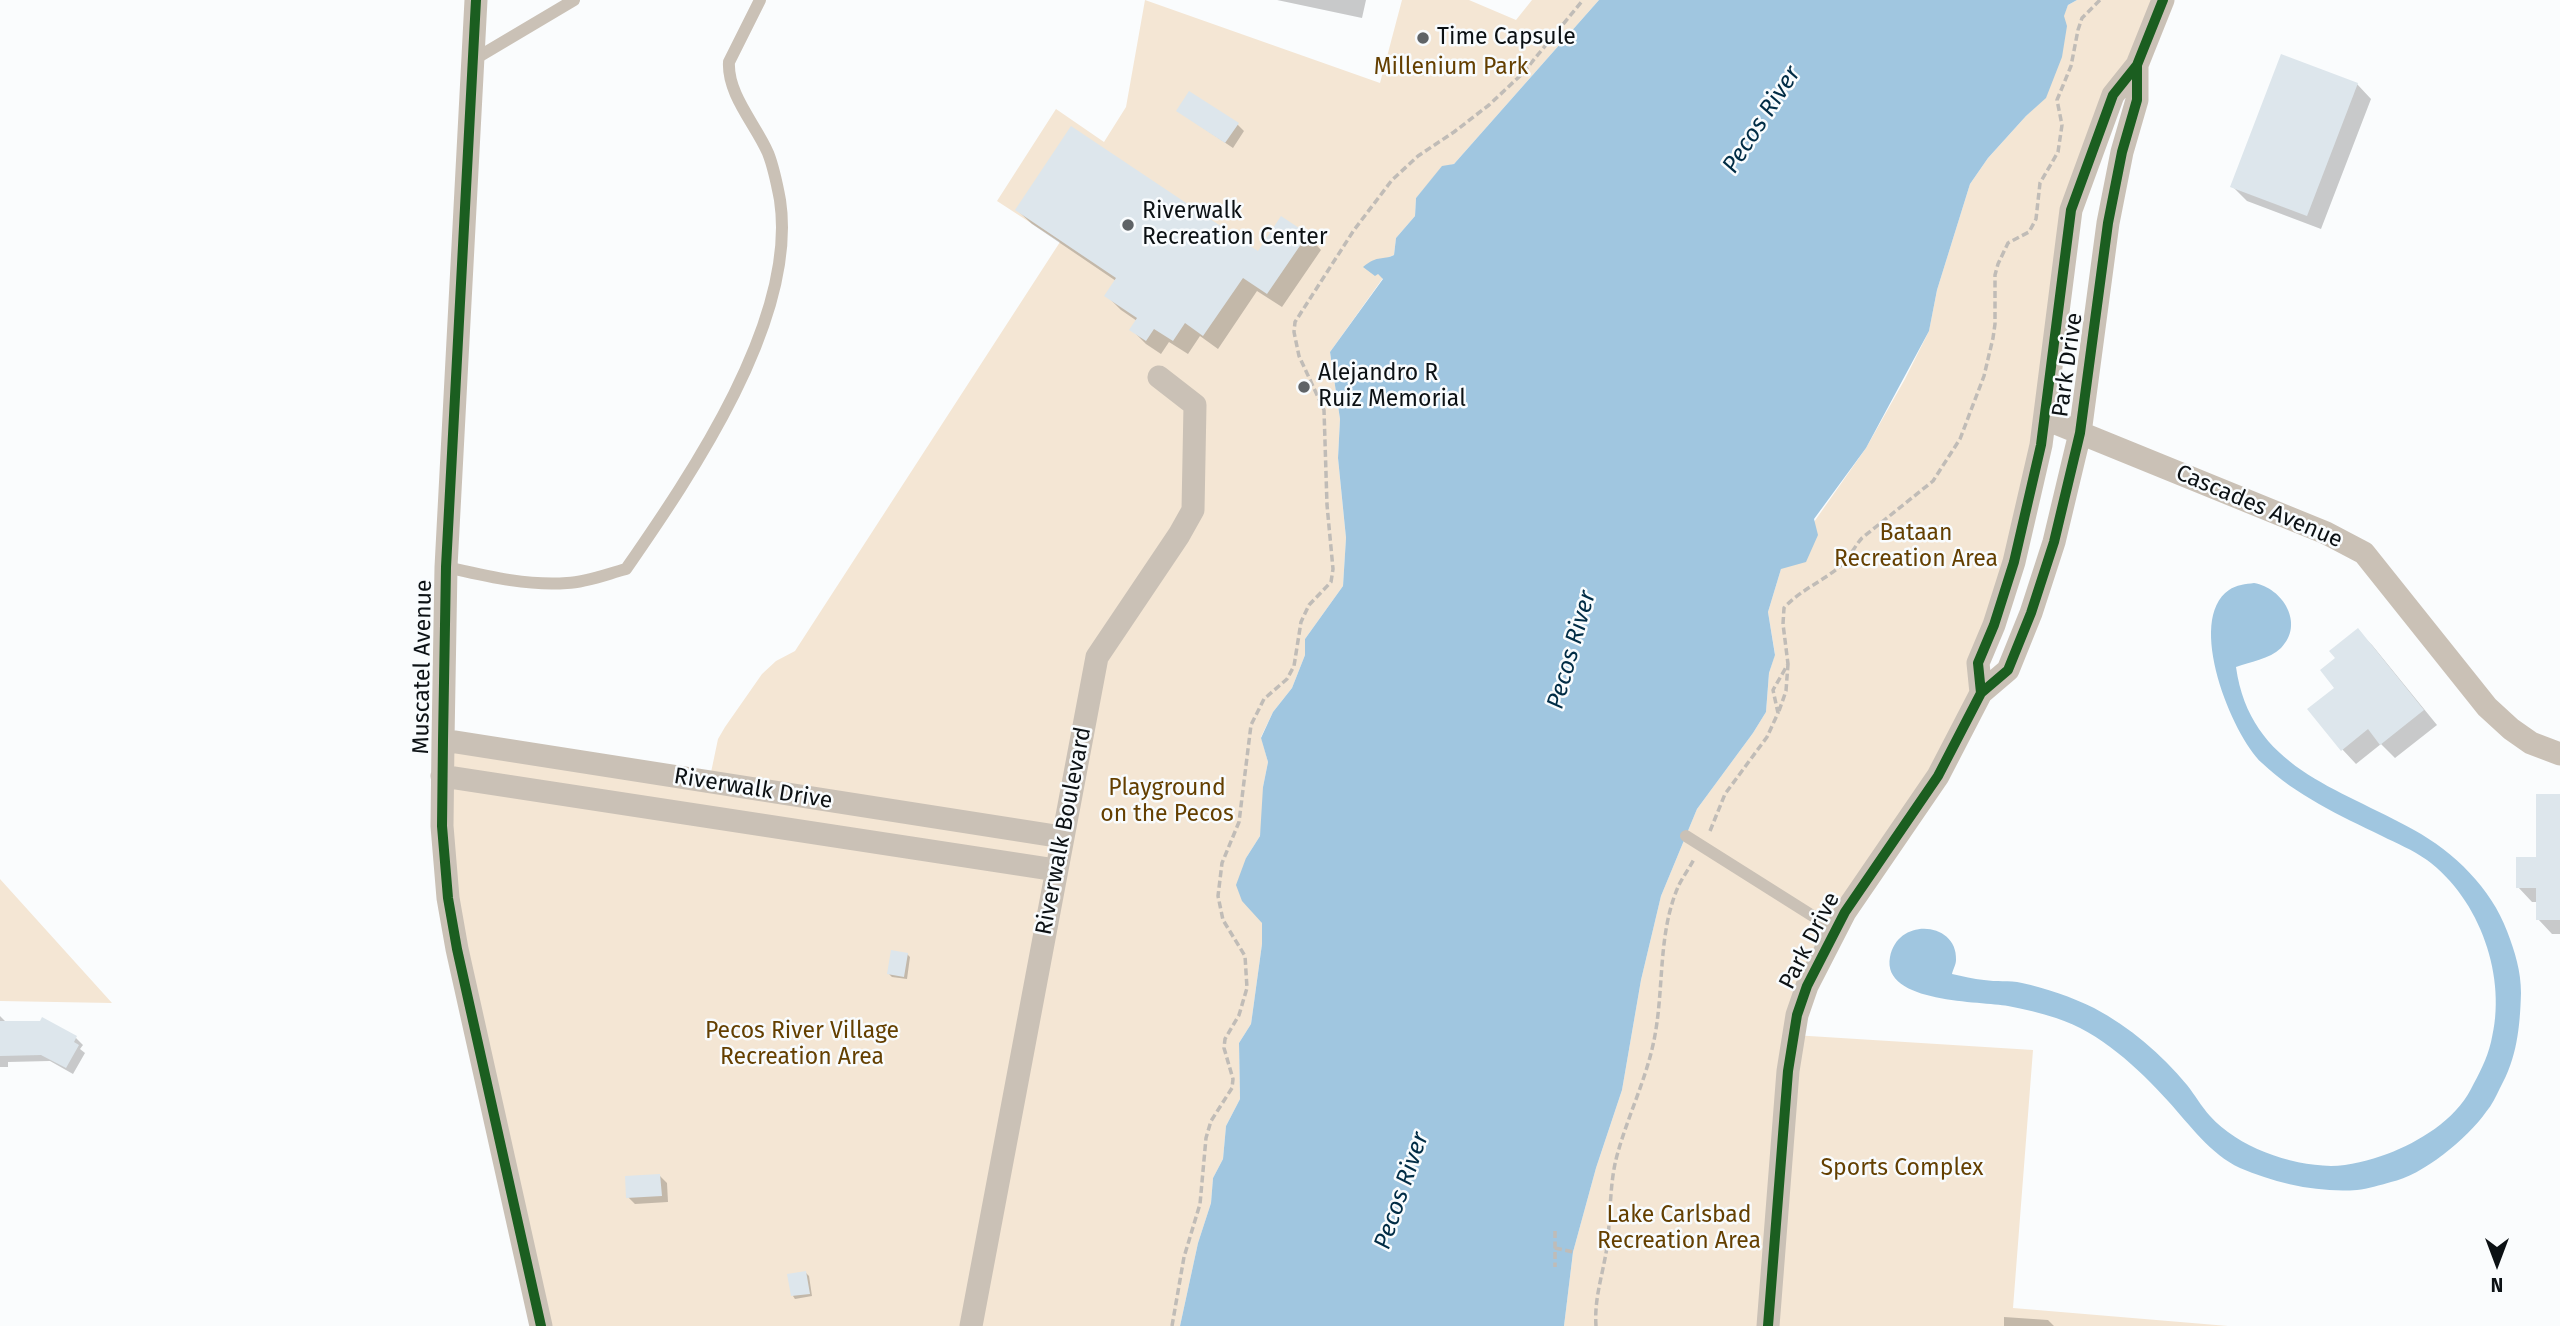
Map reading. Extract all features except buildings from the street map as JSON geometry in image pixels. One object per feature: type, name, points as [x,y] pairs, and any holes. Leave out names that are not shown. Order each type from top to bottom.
[{"type":"street","name":"Muscatel Avenue","points":[[476,0],[446,567],[442,826],[448,898],[457,949],[541,1326]]},
{"type":"street","name":"Park Drive","points":[[1981,693],[1978,663],[1994,625],[2014,562],[2046,419],[2071,210],[2113,95],[2137,65],[2163,0]]},
{"type":"street","name":"Park Drive","points":[[1768,1326],[1792,1035],[1807,986],[1835,930],[1879,860],[1938,776],[1981,693],[2008,670],[2031,613],[2054,542],[2080,433],[2108,223],[2122,152],[2137,100],[2137,65]]},
{"type":"street","name":"Riverwalk Boulevard","points":[[971,1326],[1097,657],[1180,535],[1193,510],[1195,405],[1159,377]]},
{"type":"street","name":"Cascades Avenue","points":[[2046,419],[2326,533],[2364,554],[2487,706],[2511,729],[2531,743],[2560,754]]},
{"type":"street","name":"Riverwalk Drive","points":[[443,740],[1062,837]]},
{"type":"street","name":"Riverwalk Drive","points":[[442,776],[1056,870]]},
{"type":"street","points":[[716,817],[723,785]]},
{"type":"lane","points":[[473,60],[574,0]]},
{"type":"lane","points":[[446,567],[502,579],[568,583],[626,569],[676,497],[708,442],[758,342],[777,273],[782,226],[776,183],[769,155],[745,112],[729,70],[729,62],[760,0]]},
{"type":"lane","points":[[1686,836],[1835,930]]},
{"type":"path","points":[[1171,1326],[1184,1257],[1201,1196],[1206,1138],[1211,1121],[1232,1088],[1233,1079],[1224,1048],[1225,1039],[1239,1015],[1247,989],[1245,956],[1223,920],[1218,896],[1222,863],[1238,822],[1251,725],[1264,699],[1287,679],[1294,666],[1301,622],[1309,606],[1331,582],[1333,569],[1327,505],[1324,410],[1299,356],[1294,332],[1295,322],[1354,230],[1392,180],[1418,156],[1489,105],[1522,74],[1583,0]]},
{"type":"path","points":[[1596,1326],[1596,1299],[1607,1248],[1613,1172],[1655,1034],[1671,909],[1679,886],[1717,820],[1725,794],[1767,737],[1778,713],[1786,691],[1788,664],[1783,624],[1784,608],[1839,568],[1850,558],[1862,538],[1933,481],[1960,439],[1980,385],[1996,324],[1994,275],[2008,243],[2029,232],[2036,219],[2040,183],[2058,152],[2062,125],[2057,100],[2071,66],[2082,18],[2100,0]]},
{"type":"path","points":[[1778,713],[1773,690],[1788,664]]},
{"type":"path","points":[[1555,1231],[1555,1267]]},
{"type":"path","points":[[1555,1248],[1573,1252]]},
{"type":"green space","name":"Pecos River Village Recreation Area","points":[[1145,0],[1380,83],[1402,0],[1469,0],[1516,20],[1532,0],[1599,0],[1454,164],[1442,167],[1416,198],[1415,216],[1396,238],[1394,255],[1389,257],[1378,274],[1383,278],[1330,352],[1340,419],[1338,458],[1346,538],[1343,586],[1305,639],[1305,655],[1292,688],[1273,712],[1261,737],[1268,762],[1263,787],[1263,816],[1260,836],[1246,858],[1262,923],[1262,944],[1252,1017],[1251,1024],[1239,1043],[1240,1099],[1226,1126],[1223,1159],[1213,1178],[1211,1203],[1198,1243],[1180,1326],[541,1326],[468,1006],[443,740],[709,782],[718,739],[725,727],[762,674],[776,661],[795,651],[1060,242],[997,201],[1056,109],[1104,142],[1126,107]]},
{"type":"green space","points":[[2077,0],[2163,0],[2113,95],[2065,274],[1981,693],[1879,860],[1793,1035],[2033,1050],[2013,1308],[2228,1326],[1564,1326],[1573,1252],[1596,1168],[1622,1090],[1641,980],[1661,896],[1697,809],[1766,712],[1769,673],[1775,654],[1768,612],[1781,569],[1866,448],[1905,379],[1929,331],[1937,290],[1970,184],[1988,158],[2046,97],[2063,17],[2068,5]]},
{"type":"green space","points":[[0,879],[112,1003],[0,1001]]},
{"type":"water","name":"Pecos River","points":[[1599,0],[2077,0],[2068,5],[2064,16],[2067,26],[2062,57],[2046,98],[1988,158],[1970,184],[1937,290],[1929,331],[1866,448],[1814,519],[1818,535],[1806,562],[1781,569],[1768,612],[1775,655],[1769,673],[1766,712],[1697,809],[1661,896],[1641,980],[1622,1090],[1596,1168],[1573,1252],[1564,1326],[1180,1326],[1198,1243],[1211,1203],[1213,1178],[1223,1159],[1226,1126],[1240,1099],[1239,1043],[1251,1024],[1252,1017],[1262,944],[1262,923],[1242,901],[1236,885],[1246,858],[1260,836],[1263,787],[1268,762],[1261,738],[1273,712],[1292,688],[1305,655],[1305,639],[1343,586],[1346,538],[1338,458],[1340,419],[1330,352],[1383,279],[1363,267],[1373,260],[1394,255],[1396,238],[1415,216],[1416,198],[1442,166],[1454,164]]},
{"type":"water","points":[[2254,583],[2264,586],[2282,599],[2291,618],[2288,639],[2281,648],[2265,658],[2236,667],[2245,701],[2259,729],[2278,752],[2302,770],[2414,830],[2457,860],[2481,886],[2500,915],[2519,969],[2521,993],[2517,1042],[2506,1077],[2488,1109],[2468,1133],[2430,1164],[2403,1178],[2365,1189],[2342,1191],[2312,1188],[2282,1182],[2240,1168],[2210,1147],[2131,1064],[2088,1032],[2056,1018],[2026,1010],[1957,1001],[1917,992],[1901,984],[1891,972],[1890,957],[1895,944],[1904,935],[1915,930],[1938,932],[1948,938],[1954,947],[1956,962],[1952,974],[2031,985],[2094,1008],[2156,1052],[2187,1085],[2207,1112],[2235,1137],[2265,1152],[2298,1162],[2338,1166],[2380,1156],[2435,1129],[2456,1111],[2477,1078],[2491,1042],[2496,992],[2485,942],[2462,896],[2446,876],[2427,860],[2304,795],[2275,775],[2250,749],[2227,704],[2218,677],[2212,651],[2211,626],[2217,605],[2229,590]]},
{"type":"cycle path","points":[[476,0],[446,567],[442,826],[448,898],[457,949],[541,1326]]},
{"type":"cycle path","points":[[1981,693],[1978,663],[1994,625],[2014,562],[2041,445],[2071,210],[2113,95],[2137,65],[2163,0]]},
{"type":"cycle path","points":[[1768,1326],[1788,1071],[1797,1015],[1807,986],[1845,912],[1938,776],[1981,693],[2008,670],[2031,613],[2054,542],[2080,433],[2108,223],[2122,152],[2137,100],[2137,65]]},
{"type":"place","name":"Time Capsule","points":[[1423,38]]},
{"type":"place","name":"Riverwalk Recreation Center","points":[[1128,225]]},
{"type":"place","name":"Alejandro R Ruiz Memorial","points":[[1304,387]]},
{"type":"park label","name":"Millenium Park","points":[[1451,68]]},
{"type":"park label","name":"Bataan Recreation Area","points":[[1916,547]]},
{"type":"park label","name":"Playground on the Pecos","points":[[1167,802]]},
{"type":"park label","name":"Sports Complex","points":[[1902,1169]]},
{"type":"park label","name":"Lake Carlsbad Recreation Area","points":[[1679,1229]]}]
